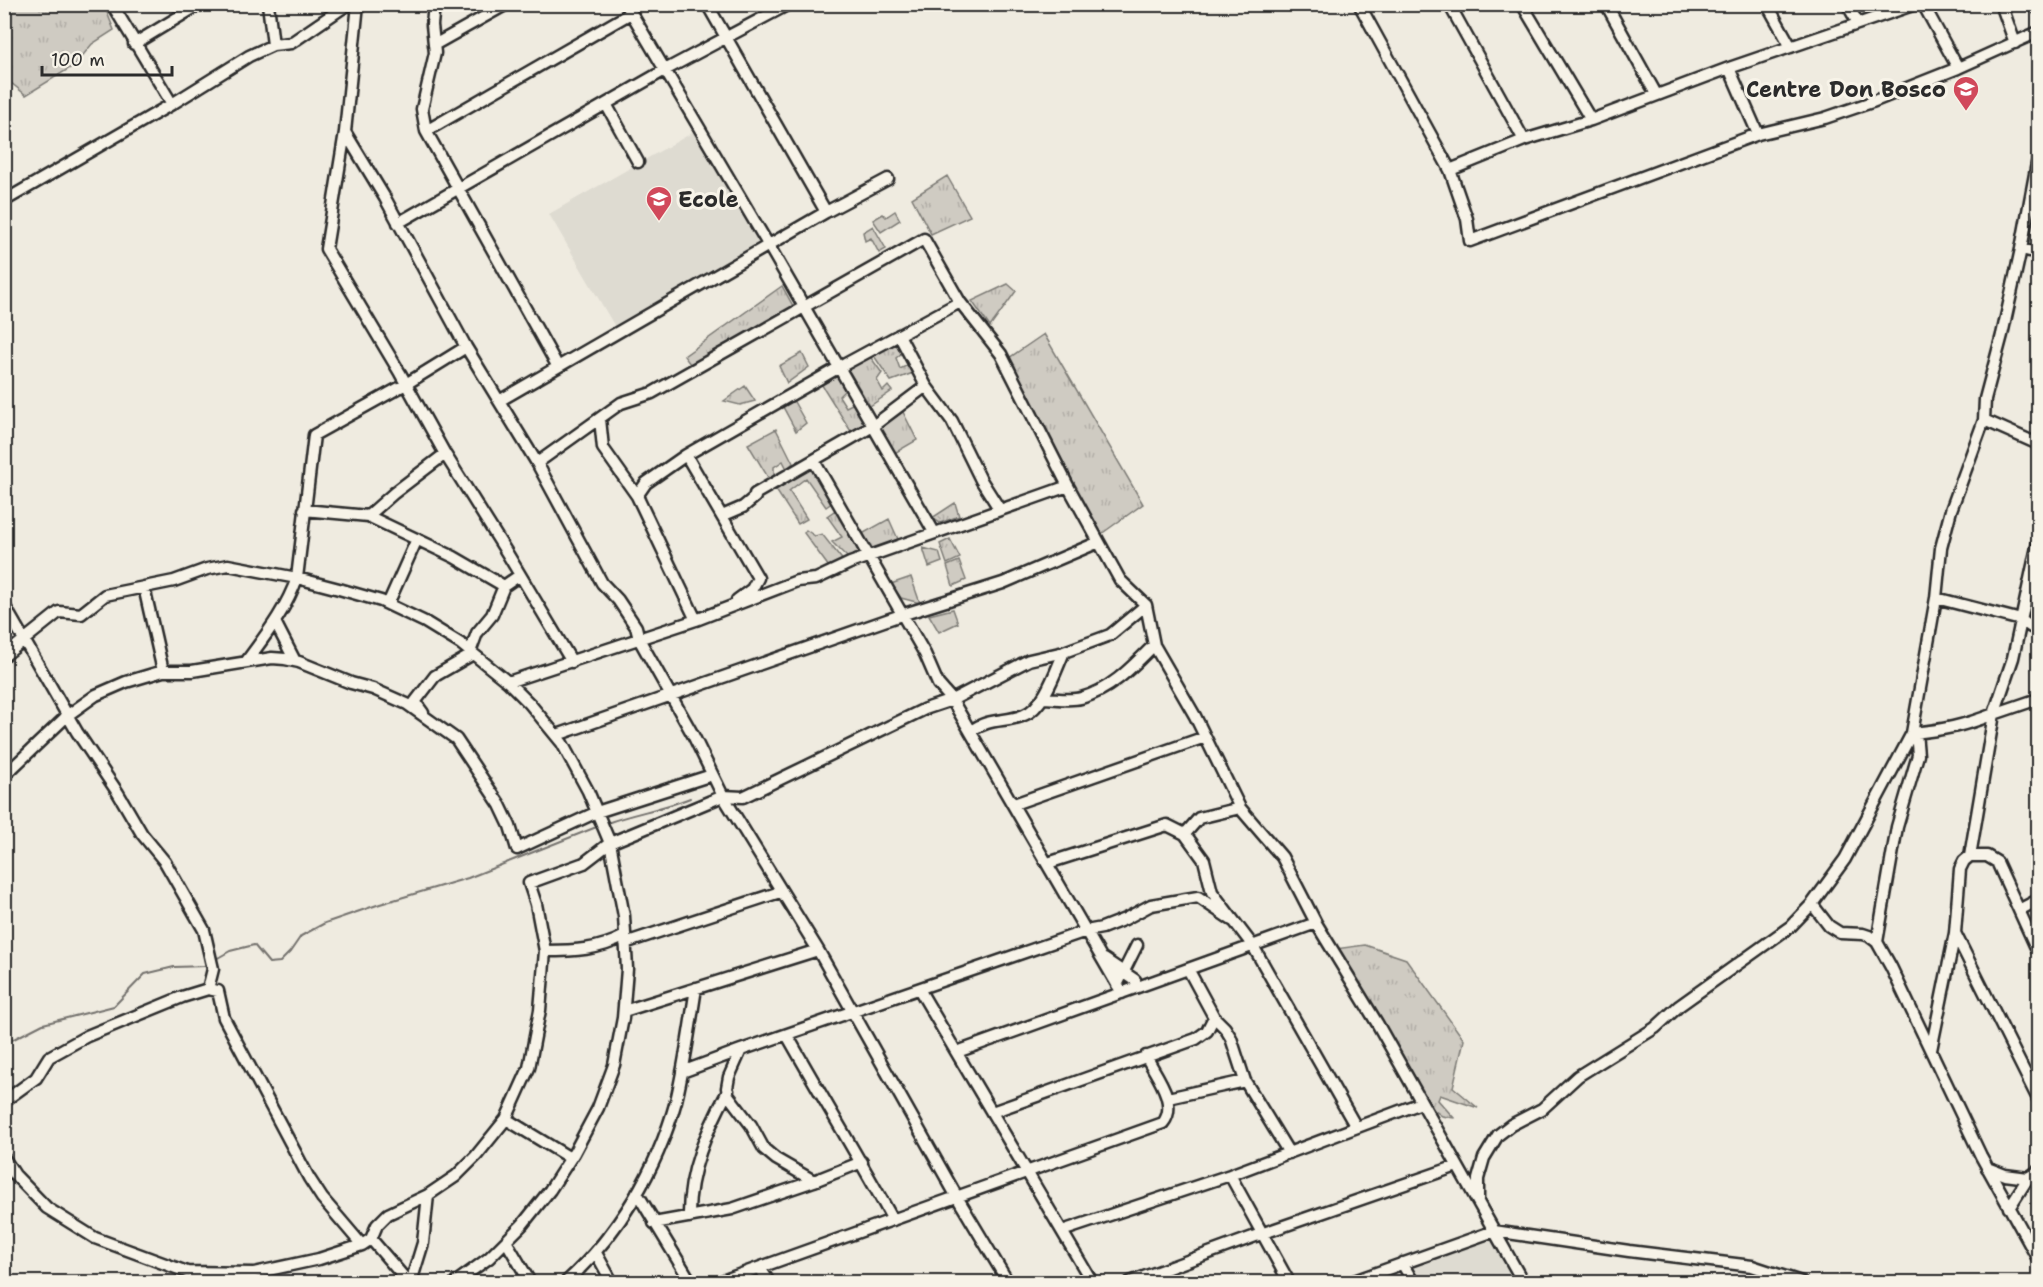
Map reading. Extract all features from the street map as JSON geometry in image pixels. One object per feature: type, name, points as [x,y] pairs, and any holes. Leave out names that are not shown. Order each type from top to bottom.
[{"type":"street","points":[[112,4],[172,104]]},
{"type":"street","points":[[134,44],[200,4]]},
{"type":"street","points":[[268,4],[273,45]]},
{"type":"street","points":[[4,201],[172,104],[249,56],[273,45],[291,43],[348,4]]},
{"type":"street","points":[[358,4],[345,132],[326,249],[445,454],[572,662]]},
{"type":"street","points":[[434,4],[432,26],[435,53],[422,109],[426,130],[558,367]]},
{"type":"street","points":[[434,45],[507,4]]},
{"type":"street","points":[[706,4],[826,212]]},
{"type":"street","points":[[398,223],[665,70],[789,4]]},
{"type":"street","points":[[1359,4],[1450,170],[1467,219],[1470,241],[1758,134],[1825,118],[1881,99],[2038,32]]},
{"type":"street","points":[[1522,4],[1591,120]]},
{"type":"street","points":[[1606,4],[1656,94]]},
{"type":"street","points":[[1767,4],[1791,47]]},
{"type":"street","points":[[1847,4],[1858,23]]},
{"type":"street","points":[[1450,170],[1524,140],[1591,120],[1656,94],[1916,4]]},
{"type":"street","points":[[1923,4],[1958,68]]},
{"type":"street","points":[[2001,4],[2015,43]]},
{"type":"street","points":[[2038,4],[2038,9]]},
{"type":"street","points":[[1452,5],[1524,140]]},
{"type":"street","points":[[426,130],[629,9],[934,532]]},
{"type":"street","points":[[1729,68],[1758,134]]},
{"type":"street","points":[[606,104],[638,162]]},
{"type":"street","points":[[345,132],[385,198],[466,347],[537,463],[602,583],[618,600],[636,627],[639,639],[693,735],[723,796],[780,892],[818,950],[957,1197],[1008,1282]]},
{"type":"street","points":[[1877,942],[1897,827],[1918,755],[1914,732],[1936,598],[1941,548],[1984,420],[1985,399],[2021,249],[2038,158]]},
{"type":"street","points":[[499,401],[826,212],[888,179]]},
{"type":"street","points":[[537,463],[621,403],[652,393],[924,238],[960,302],[1002,354],[1068,486],[1120,580],[1146,605],[1154,645],[1195,716],[1239,808],[1282,857],[1316,923],[1377,1023],[1522,1281]]},
{"type":"street","points":[[2021,249],[2038,253]]},
{"type":"street","points":[[637,496],[646,483],[686,455],[838,368],[960,302]]},
{"type":"street","points":[[899,335],[926,386],[952,421],[981,480],[1000,510]]},
{"type":"street","points":[[246,662],[275,622],[297,578],[314,435],[406,384],[466,347]]},
{"type":"street","points":[[722,516],[742,507],[755,497],[755,494],[873,426],[926,386]]},
{"type":"street","points":[[600,419],[603,448],[637,496],[696,620]]},
{"type":"street","points":[[1984,420],[2038,444]]},
{"type":"street","points":[[368,516],[445,454]]},
{"type":"street","points":[[686,455],[758,578],[752,589],[722,610]]},
{"type":"street","points":[[814,461],[925,654],[938,684],[952,699],[1120,989]]},
{"type":"street","points":[[508,682],[696,620],[796,581],[816,579],[850,563],[934,532],[1068,486]]},
{"type":"street","points":[[304,510],[368,516],[454,557],[504,586]]},
{"type":"street","points":[[388,604],[417,539]]},
{"type":"street","points":[[557,735],[901,615],[1003,583],[1099,542]]},
{"type":"street","points":[[1931,1050],[1955,933],[1960,869],[1970,856],[1994,714],[2013,658],[2038,548]]},
{"type":"street","points":[[4,656],[59,612],[81,614],[105,595],[174,581],[207,569],[228,565],[297,578],[388,604],[425,622],[462,644],[508,682],[557,735],[588,791],[610,843],[624,916],[627,969],[624,1011],[614,1065],[597,1108],[570,1158],[550,1190],[522,1225],[489,1258],[456,1282]]},
{"type":"street","points":[[423,714],[415,702],[435,676],[472,653],[477,633],[492,615],[504,586],[520,575]]},
{"type":"street","points":[[144,587],[163,671]]},
{"type":"street","points":[[1936,598],[2020,620],[2031,627],[2038,626]]},
{"type":"street","points":[[4,605],[68,715],[142,834],[165,862],[204,930],[213,969],[208,989]]},
{"type":"street","points":[[4,1158],[15,1175],[47,1208],[95,1238],[187,1277],[255,1273],[319,1260],[367,1242],[377,1225],[388,1214],[428,1195],[458,1175],[477,1156],[506,1119],[529,1068],[540,1010],[545,951],[536,904],[529,883],[584,863],[610,843],[723,796],[743,797],[925,709],[952,699],[1029,660],[1064,652],[1110,635],[1146,605]]},
{"type":"street","points":[[275,622],[295,661]]},
{"type":"street","points":[[1043,698],[1080,698],[1100,691],[1128,672],[1154,645]]},
{"type":"street","points":[[971,731],[996,720],[1026,715],[1043,698],[1064,652]]},
{"type":"street","points":[[4,776],[68,715],[96,695],[163,671],[192,671],[272,658],[295,661],[374,689],[423,714],[456,739],[500,806],[510,826],[517,849],[597,812],[712,775]]},
{"type":"street","points":[[1914,732],[1964,726],[2038,699]]},
{"type":"street","points":[[1479,1204],[1478,1179],[1484,1158],[1498,1135],[1511,1125],[1542,1109],[1578,1076],[1655,1028],[1679,1006],[1791,926],[1812,904],[1845,859],[1914,732]]},
{"type":"street","points":[[1014,804],[1205,737]]},
{"type":"street","points":[[1185,834],[1199,818],[1239,808]]},
{"type":"street","points":[[1048,863],[1167,825],[1185,834],[1204,860],[1212,892],[1253,946],[1356,1127]]},
{"type":"street","points":[[1970,856],[1987,856],[1997,862],[2038,952]]},
{"type":"street","points":[[545,951],[592,949],[608,945],[780,892]]},
{"type":"street","points":[[682,1072],[1086,931],[1102,928],[1151,905],[1198,897],[1232,920]]},
{"type":"street","points":[[2019,910],[2038,900]]},
{"type":"street","points":[[1812,904],[1829,926],[1840,933],[1863,934],[1877,942],[1988,1168],[2038,1259]]},
{"type":"street","points":[[957,1052],[1120,989],[1188,969],[1316,923]]},
{"type":"street","points":[[1955,933],[2038,1098]]},
{"type":"street","points":[[1120,989],[1123,972],[1137,945]]},
{"type":"street","points":[[624,1011],[818,950]]},
{"type":"street","points":[[1101,957],[1135,980]]},
{"type":"street","points":[[1188,969],[1214,1017],[1231,1038],[1245,1081],[1289,1153]]},
{"type":"street","points":[[566,1282],[596,1253],[637,1193],[658,1150],[675,1102],[696,988]]},
{"type":"street","points":[[4,1104],[7,1099],[36,1078],[49,1057],[87,1036],[182,997],[208,989],[218,991],[224,1018],[309,1178],[322,1198],[409,1282],[423,1243],[428,1195]]},
{"type":"street","points":[[919,989],[1092,1282]]},
{"type":"street","points":[[992,1112],[1196,1039],[1208,1031],[1214,1017]]},
{"type":"street","points":[[787,1035],[862,1162],[893,1220]]},
{"type":"street","points":[[689,1217],[688,1195],[697,1159],[728,1091],[729,1077],[741,1050]]},
{"type":"street","points":[[719,1282],[1163,1123],[1168,1111],[1168,1098],[1146,1056]]},
{"type":"street","points":[[1168,1098],[1245,1081]]},
{"type":"street","points":[[728,1091],[732,1101],[751,1125],[764,1149],[782,1163],[814,1181]]},
{"type":"street","points":[[1062,1231],[1230,1175],[1421,1103]]},
{"type":"street","points":[[506,1119],[570,1158]]},
{"type":"street","points":[[654,1223],[732,1209],[862,1162]]},
{"type":"street","points":[[1130,1282],[1457,1166]]},
{"type":"street","points":[[1988,1168],[2005,1175],[2028,1178]]},
{"type":"street","points":[[2009,1208],[2028,1178],[2038,1172]]},
{"type":"street","points":[[1230,1175],[1289,1282]]},
{"type":"street","points":[[637,1193],[691,1282]]},
{"type":"street","points":[[1351,1282],[1363,1281],[1402,1263],[1494,1231],[1752,1266],[1801,1282]]},
{"type":"street","points":[[506,1241],[530,1282]]},
{"type":"street","points":[[596,1253],[612,1282]]},
{"type":"street","points":[[1402,1263],[1413,1282]]},
{"type":"street","points":[[760,1268],[769,1282]]},
{"type":"shaded area","points":[[699,129],[767,246],[618,332],[549,214]]},
{"type":"shaded area","points":[[1494,1231],[1523,1282],[1409,1282],[1399,1265]]},
{"type":"green space","points":[[4,5],[104,5],[114,30],[92,44],[75,65],[26,95],[5,78]]},
{"type":"green space","points":[[947,176],[970,216],[931,234],[912,198]]},
{"type":"green space","points":[[895,211],[900,220],[881,232],[873,220],[883,214],[886,217]]},
{"type":"green space","points":[[873,226],[886,249],[879,253],[871,238],[865,241],[863,232]]},
{"type":"green space","points":[[1008,284],[1016,291],[990,327],[972,301]]},
{"type":"green space","points":[[782,286],[793,306],[693,368],[684,356]]},
{"type":"green space","points":[[1044,334],[1143,504],[1097,537],[1006,360]]},
{"type":"green space","points":[[895,340],[903,352],[896,358],[900,369],[908,365],[913,373],[891,381],[872,353]]},
{"type":"green space","points":[[802,353],[809,367],[787,383],[779,366]]},
{"type":"green space","points":[[869,355],[882,373],[877,380],[883,391],[888,386],[892,391],[870,406],[847,368]]},
{"type":"green space","points":[[836,373],[847,388],[839,396],[846,407],[856,402],[867,425],[852,433],[820,382]]},
{"type":"green space","points":[[745,386],[755,401],[740,405],[724,401]]},
{"type":"green space","points":[[793,400],[806,423],[796,431],[782,405]]},
{"type":"green space","points":[[903,412],[917,440],[893,454],[881,427]]},
{"type":"green space","points":[[776,429],[793,463],[787,469],[783,461],[774,467],[774,476],[769,479],[748,444]]},
{"type":"green space","points":[[813,466],[833,502],[826,507],[806,478],[789,491],[807,519],[798,524],[776,490]]},
{"type":"green space","points":[[955,503],[959,516],[940,523],[932,518]]},
{"type":"green space","points":[[837,509],[864,555],[850,560],[832,542],[842,537],[827,516]]},
{"type":"green space","points":[[889,519],[898,539],[871,551],[862,534]]},
{"type":"green space","points":[[806,530],[815,536],[822,534],[844,562],[829,567],[804,533]]},
{"type":"green space","points":[[950,539],[960,558],[947,564],[940,544]]},
{"type":"green space","points":[[923,548],[939,552],[942,562],[929,567]]},
{"type":"green space","points":[[959,561],[966,580],[953,586],[947,566]]},
{"type":"green space","points":[[911,577],[920,603],[901,598],[891,584]]},
{"type":"green space","points":[[953,609],[958,623],[939,632],[929,615]]},
{"type":"green space","points":[[1365,945],[1406,959],[1464,1040],[1453,1087],[1478,1108],[1440,1095],[1438,1100],[1454,1118],[1442,1116],[1426,1104],[1335,949]]},
{"type":"waterway","points":[[607,823],[690,798]]},
{"type":"waterway","points":[[216,959],[230,951],[254,945],[269,963],[280,962],[301,936],[325,923],[468,878],[599,826]]},
{"type":"waterway","points":[[4,1044],[43,1024],[114,1006],[145,974],[174,967],[206,966]]},
{"type":"place","name":"Centre Don Bosco","points":[[1966,112]]},
{"type":"place","name":"Ecole","points":[[659,222]]}]
